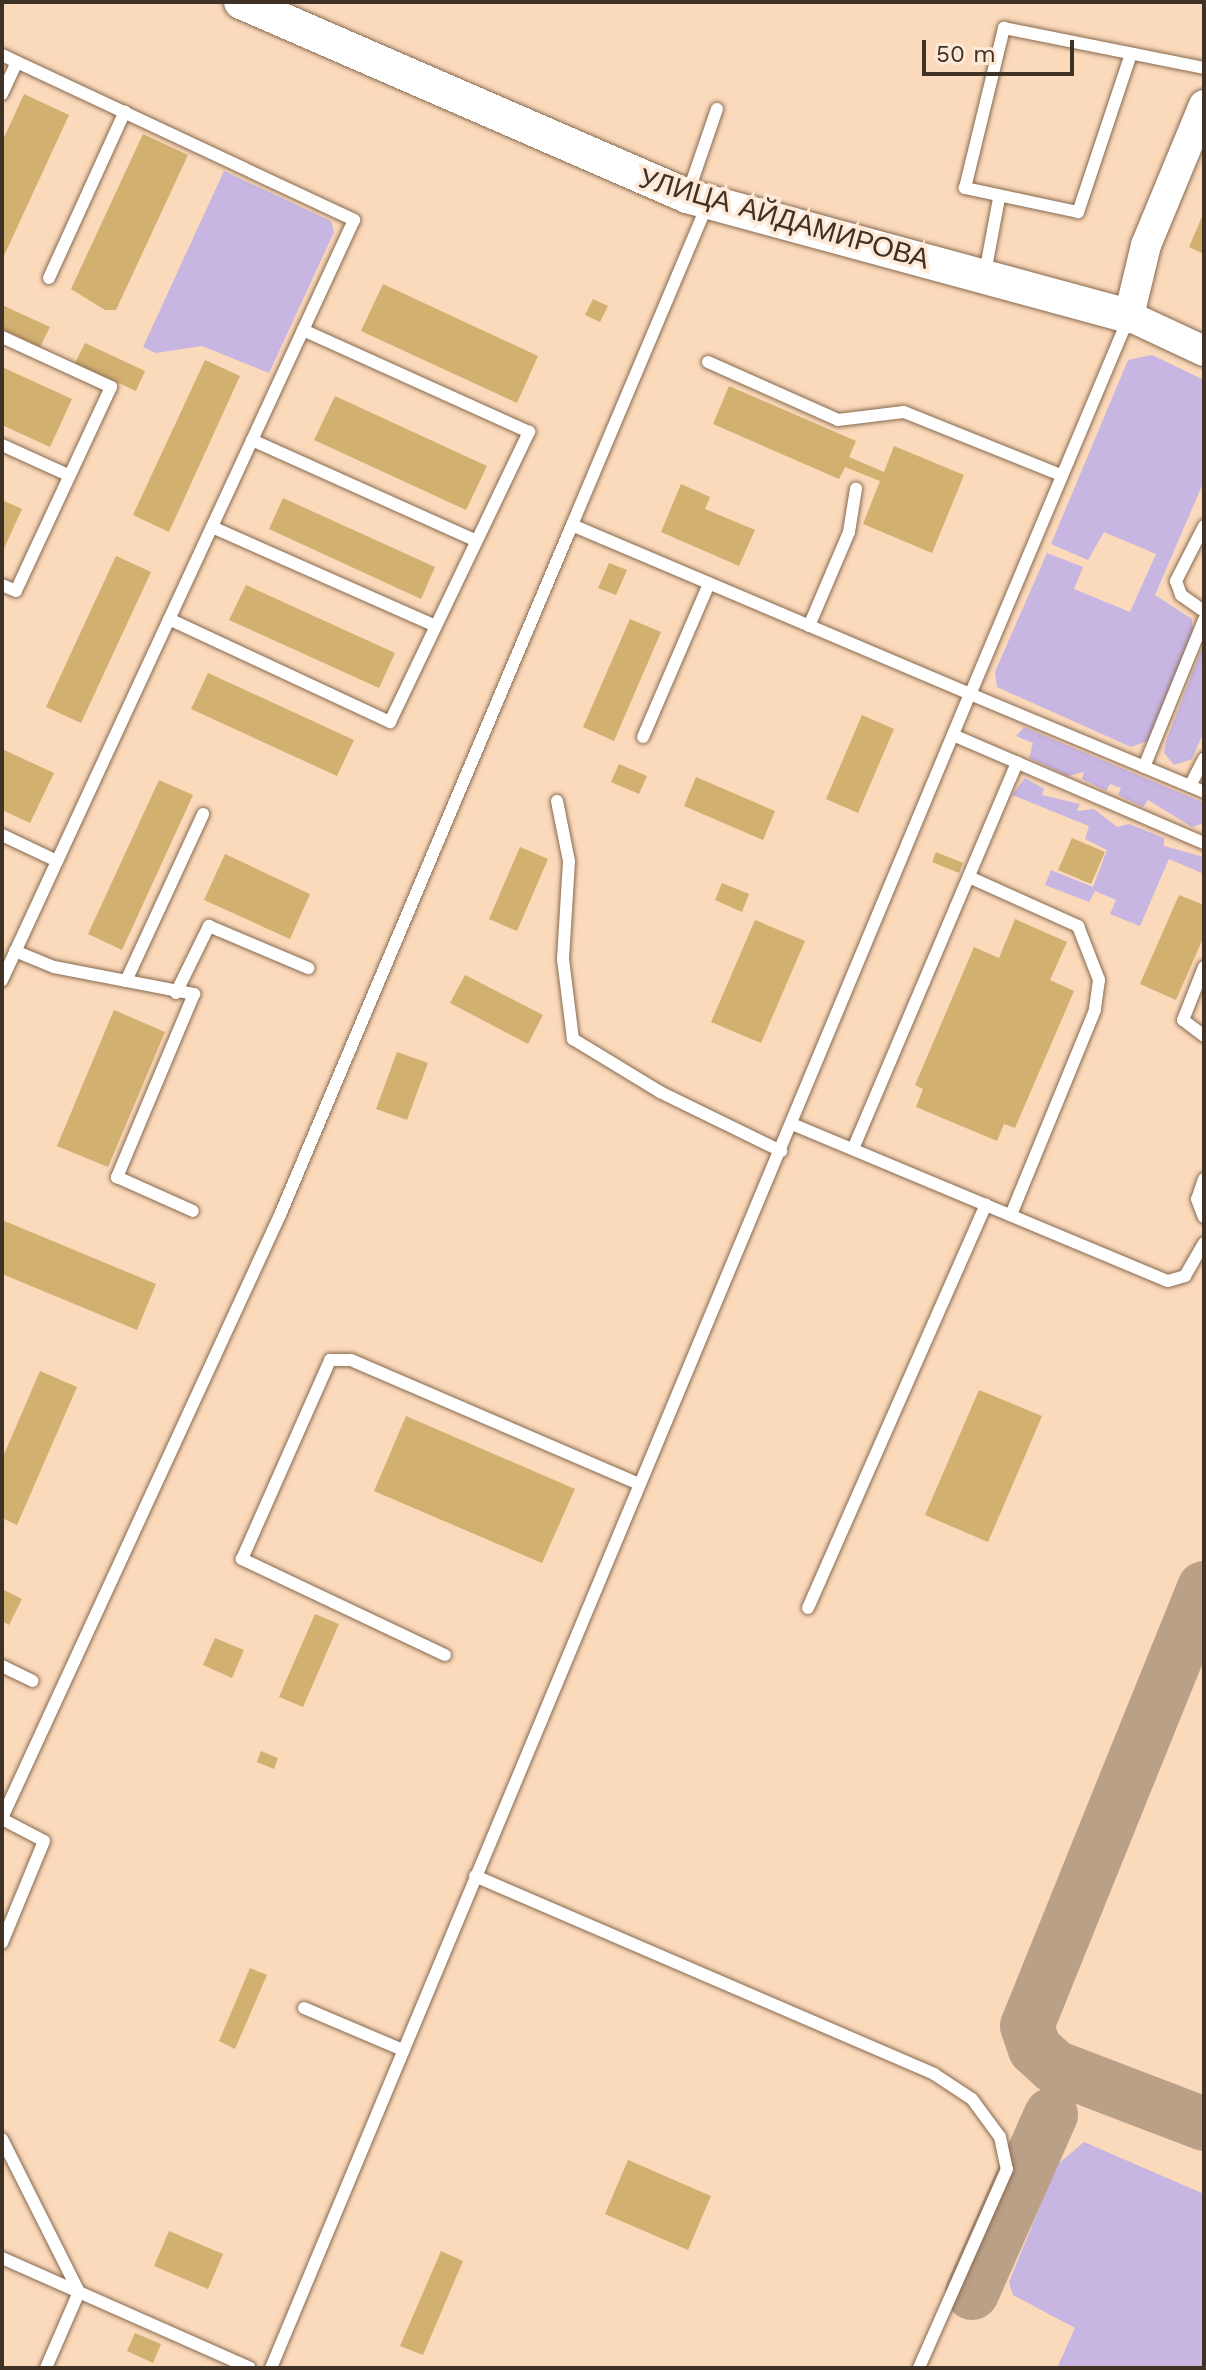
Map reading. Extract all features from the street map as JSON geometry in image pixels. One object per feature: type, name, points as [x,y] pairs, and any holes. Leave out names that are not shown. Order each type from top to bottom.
[{"type":"main road","name":"УЛИЦА АЙДАМИРОВА","points":[[241,2],[288,12],[697,199],[1129,316]]},
{"type":"street","points":[[1129,316],[1146,245],[1204,105]]},
{"type":"street","name":"УЛИЦА АЙДАМИРОВА","points":[[1129,316],[1204,351]]},
{"type":"lane","points":[[1131,54],[1078,212],[999,198],[962,182],[1004,28],[1204,68]]},
{"type":"lane","points":[[2,55],[354,220],[4,971]]},
{"type":"lane","points":[[2,94],[17,62]]},
{"type":"lane","points":[[2,1943],[44,1841],[2,1818],[280,1215],[572,525],[697,199],[717,109]]},
{"type":"lane","points":[[49,278],[125,111]]},
{"type":"lane","points":[[984,277],[999,198]]},
{"type":"lane","points":[[271,2368],[1129,316]]},
{"type":"lane","points":[[169,619],[390,722],[529,432],[303,330]]},
{"type":"lane","points":[[2,337],[111,387],[16,591],[2,585]]},
{"type":"lane","points":[[708,362],[838,420],[891,409],[1061,475]]},
{"type":"lane","points":[[252,440],[475,540]]},
{"type":"lane","points":[[2,445],[68,475]]},
{"type":"lane","points":[[809,626],[849,532],[856,489]]},
{"type":"lane","points":[[572,525],[1204,792]]},
{"type":"lane","points":[[1204,526],[1176,581],[1181,595],[1204,611]]},
{"type":"lane","points":[[212,527],[435,626]]},
{"type":"lane","points":[[643,737],[709,584]]},
{"type":"lane","points":[[1144,767],[1204,620]]},
{"type":"lane","points":[[953,735],[1204,843]]},
{"type":"lane","points":[[1190,786],[1204,758]]},
{"type":"lane","points":[[853,1149],[1017,762]]},
{"type":"lane","points":[[557,801],[569,861],[563,945],[573,1039],[696,1112],[781,1151]]},
{"type":"lane","points":[[126,981],[203,814]]},
{"type":"lane","points":[[2,835],[57,861]]},
{"type":"lane","points":[[969,877],[1078,926],[1099,980],[1095,1010],[1011,1215]]},
{"type":"lane","points":[[176,993],[209,926],[308,968]]},
{"type":"lane","points":[[15,951],[126,981],[194,994],[117,1177],[193,1211]]},
{"type":"lane","points":[[1204,967],[1183,1020],[1204,1036]]},
{"type":"lane","points":[[792,1124],[1168,1281],[1185,1276],[1204,1243]]},
{"type":"lane","points":[[1204,1179],[1197,1199],[1204,1217]]},
{"type":"lane","points":[[808,1608],[986,1205]]},
{"type":"lane","points":[[445,1655],[242,1560],[330,1360],[351,1360],[639,1484]]},
{"type":"lane","points":[[2,1666],[33,1681]]},
{"type":"lane","points":[[475,1876],[934,2074],[972,2099],[1000,2137],[1007,2169],[919,2368]]},
{"type":"lane","points":[[304,2008],[403,2050]]},
{"type":"lane","points":[[2,2139],[79,2292]]},
{"type":"lane","points":[[2,2258],[250,2368]]},
{"type":"lane","points":[[46,2368],[79,2292]]},
{"type":"shaded area","points":[[224,171],[331,221],[334,232],[269,373],[202,346],[156,353],[143,347]]},
{"type":"shaded area","points":[[1152,355],[1204,380],[1204,481],[1155,595],[1192,619],[1193,635],[1150,740],[1131,747],[997,687],[995,672],[1047,553],[1083,567],[1074,589],[1130,612],[1156,554],[1104,532],[1088,560],[1051,544],[1128,360]]},
{"type":"shaded area","points":[[1204,643],[1204,731],[1192,759],[1174,765],[1164,753],[1166,741]]},
{"type":"shaded area","points":[[1024,727],[1204,803],[1204,823],[1192,827],[1148,800],[1143,807],[1118,795],[1121,788],[1110,784],[1106,791],[1082,779],[1084,772],[1068,776],[1029,758],[1033,743],[1016,736]]},
{"type":"shaded area","points":[[1025,778],[1044,789],[1042,795],[1080,804],[1077,811],[1094,809],[1117,827],[1129,824],[1164,838],[1164,846],[1204,857],[1204,874],[1169,859],[1140,926],[1110,914],[1116,900],[1095,891],[1089,902],[1045,885],[1051,870],[1093,887],[1107,850],[1085,839],[1089,826],[1012,795]]},
{"type":"shaded area","points":[[1084,2142],[1204,2194],[1204,2368],[1057,2368],[1075,2328],[1013,2295],[1009,2282],[1057,2165]]},
{"type":"building","points":[[24,94],[69,115],[2,260],[2,142]]},
{"type":"building","points":[[143,134],[188,155],[116,310],[105,310],[71,289]]},
{"type":"building","points":[[1204,212],[1204,254],[1189,247]]},
{"type":"building","points":[[383,284],[538,356],[517,403],[361,331]]},
{"type":"building","points":[[593,299],[608,306],[600,322],[585,315]]},
{"type":"building","points":[[2,305],[50,327],[40,347],[2,329]]},
{"type":"building","points":[[85,343],[145,371],[136,391],[75,363]]},
{"type":"building","points":[[205,360],[240,376],[169,532],[133,515]]},
{"type":"building","points":[[2,367],[72,399],[50,447],[2,425]]},
{"type":"building","points":[[729,386],[856,441],[849,457],[884,472],[894,446],[964,475],[932,553],[863,524],[880,481],[845,467],[839,479],[713,424]]},
{"type":"building","points":[[335,396],[487,466],[466,510],[314,440]]},
{"type":"building","points":[[681,484],[710,497],[705,509],[755,530],[739,566],[661,532]]},
{"type":"building","points":[[283,498],[435,567],[421,599],[269,529]]},
{"type":"building","points":[[2,500],[22,509],[2,553]]},
{"type":"building","points":[[116,556],[151,572],[81,723],[46,707]]},
{"type":"building","points":[[609,563],[627,570],[616,595],[598,588]]},
{"type":"building","points":[[246,585],[395,653],[379,688],[229,620]]},
{"type":"building","points":[[630,619],[661,632],[614,741],[583,727]]},
{"type":"building","points":[[208,673],[354,740],[337,776],[191,709]]},
{"type":"building","points":[[862,715],[894,729],[858,813],[826,799]]},
{"type":"building","points":[[2,749],[54,773],[30,823],[2,810]]},
{"type":"building","points":[[619,764],[647,776],[639,794],[611,782]]},
{"type":"building","points":[[696,777],[775,811],[763,840],[684,806]]},
{"type":"building","points":[[159,780],[193,795],[122,950],[88,934]]},
{"type":"building","points":[[1072,838],[1105,852],[1091,884],[1058,870]]},
{"type":"building","points":[[520,847],[548,859],[517,931],[489,919]]},
{"type":"building","points":[[936,852],[963,863],[959,873],[932,862]]},
{"type":"building","points":[[225,854],[310,894],[290,939],[204,900]]},
{"type":"building","points":[[722,883],[749,894],[742,912],[715,900]]},
{"type":"building","points":[[1179,895],[1204,905],[1204,936],[1176,1000],[1140,984]]},
{"type":"building","points":[[1015,919],[1067,942],[1050,980],[1074,991],[1015,1128],[1004,1124],[997,1141],[916,1107],[923,1089],[915,1085],[974,947],[999,958]]},
{"type":"building","points":[[755,920],[805,941],[761,1043],[711,1022]]},
{"type":"building","points":[[465,975],[543,1015],[528,1044],[450,1003]]},
{"type":"building","points":[[114,1010],[165,1032],[108,1167],[57,1146]]},
{"type":"building","points":[[397,1052],[428,1063],[407,1120],[376,1109]]},
{"type":"building","points":[[2,1220],[156,1284],[137,1330],[2,1274]]},
{"type":"building","points":[[40,1371],[77,1387],[17,1525],[2,1518],[2,1459]]},
{"type":"building","points":[[979,1390],[1042,1416],[988,1542],[925,1515]]},
{"type":"building","points":[[406,1416],[575,1489],[542,1563],[374,1491]]},
{"type":"building","points":[[2,1589],[22,1599],[9,1625],[2,1621]]},
{"type":"building","points":[[315,1614],[339,1624],[303,1707],[279,1697]]},
{"type":"building","points":[[215,1638],[244,1650],[232,1678],[203,1665]]},
{"type":"building","points":[[261,1751],[278,1758],[274,1769],[257,1762]]},
{"type":"building","points":[[250,1968],[267,1975],[235,2049],[219,2041]]},
{"type":"building","points":[[628,2160],[711,2196],[688,2250],[605,2214]]},
{"type":"building","points":[[169,2231],[223,2254],[208,2289],[154,2266]]},
{"type":"building","points":[[441,2251],[463,2261],[423,2355],[400,2346]]},
{"type":"building","points":[[135,2333],[161,2344],[153,2363],[127,2351]]},
{"type":"taxiway","points":[[1204,1588],[1027,2026],[1035,2049],[1055,2067],[1204,2124]]},
{"type":"taxiway","points":[[972,2293],[1051,2115]]}]
